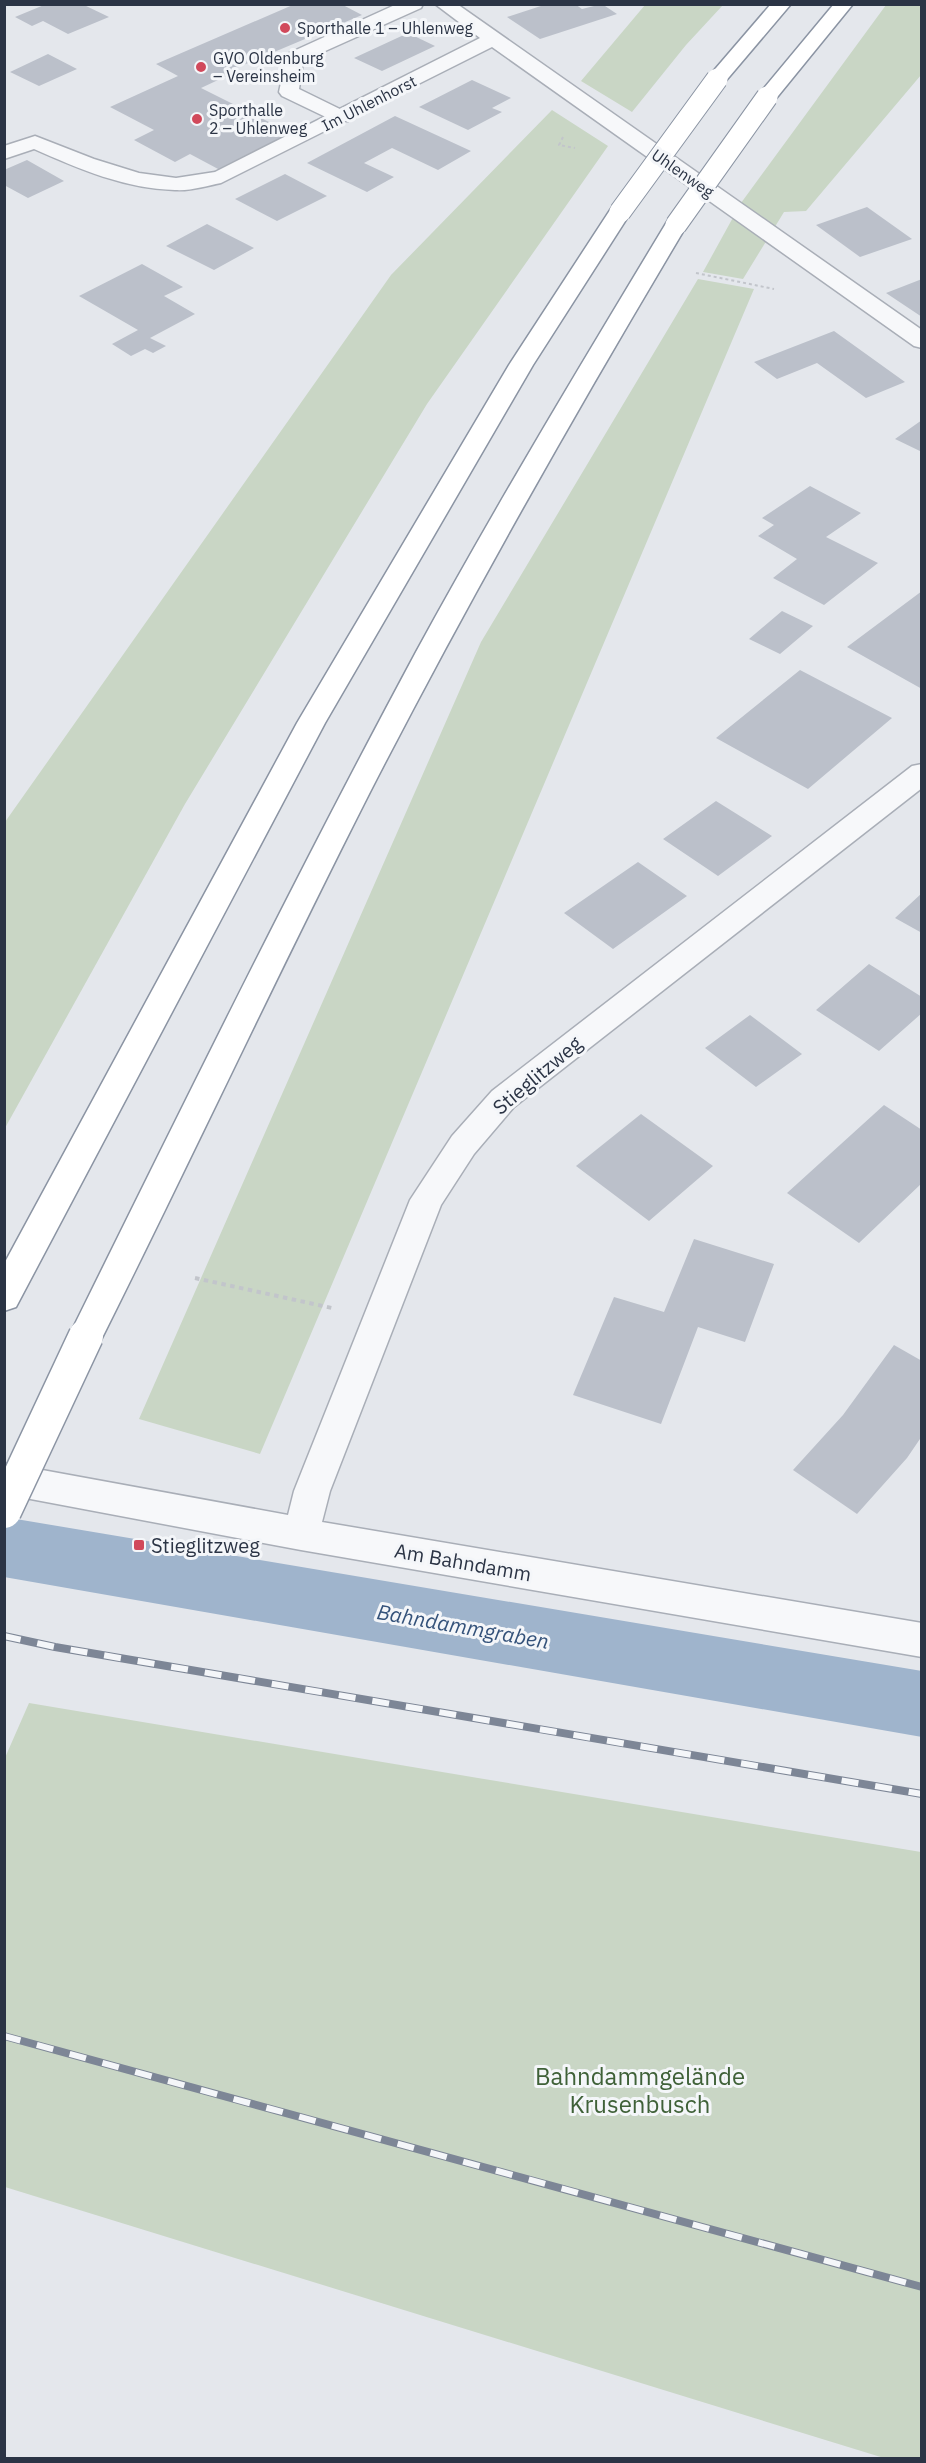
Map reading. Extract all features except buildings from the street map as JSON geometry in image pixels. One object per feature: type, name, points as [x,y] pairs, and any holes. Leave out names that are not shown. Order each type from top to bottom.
[{"type":"highway","points":[[4,1297],[311,723],[515,375],[620,212],[717,79],[782,4]]},
{"type":"highway","points":[[4,1511],[86,1336],[256,988],[398,712],[577,388],[676,225],[767,97],[844,4]]},
{"type":"street","points":[[341,117],[289,92],[294,58],[414,4]]},
{"type":"street","name":"Uhlenweg","points":[[444,4],[921,341]]},
{"type":"street","name":"Im Uhlenhorst","points":[[4,153],[35,142],[80,161],[135,179],[178,184],[221,177],[493,39]]},
{"type":"street","name":"Stieglitzweg","points":[[301,1534],[312,1491],[426,1200],[463,1145],[503,1099],[921,773]]},
{"type":"street","name":"Am Bahndamm","points":[[4,1478],[301,1534],[921,1640]]},
{"type":"path","points":[[559,145],[573,147]]},
{"type":"path","points":[[695,273],[784,291]]},
{"type":"path","points":[[195,1278],[344,1310]]},
{"type":"green space","points":[[645,5],[723,5],[686,45],[632,112],[581,81]]},
{"type":"green space","points":[[886,5],[921,5],[921,75],[806,211],[784,212],[743,279],[703,272],[741,203]]},
{"type":"green space","points":[[552,110],[608,146],[427,404],[185,804],[5,1128],[5,822],[391,275]]},
{"type":"green space","points":[[698,279],[754,289],[260,1454],[139,1419],[481,642]]},
{"type":"green space","name":"Bahndammgelände Krusenbusch","points":[[29,1703],[921,1852],[921,2458],[884,2458],[5,2187],[4,1760]]},
{"type":"waterway","name":"Bahndammgraben","points":[[4,1547],[922,1704]]},
{"type":"railway","points":[[4,1636],[55,1647],[922,1794]]},
{"type":"railway","points":[[4,2036],[922,2287]]},
{"type":"place","name":"Sporthalle 1 – Uhlenweg","points":[[285,28]]},
{"type":"place","name":"GVO Oldenburg – Vereinsheim","points":[[201,67]]},
{"type":"place","name":"Sporthalle 2 – Uhlenweg","points":[[197,119]]},
{"type":"place","name":"Stieglitzweg","points":[[139,1545]]}]
